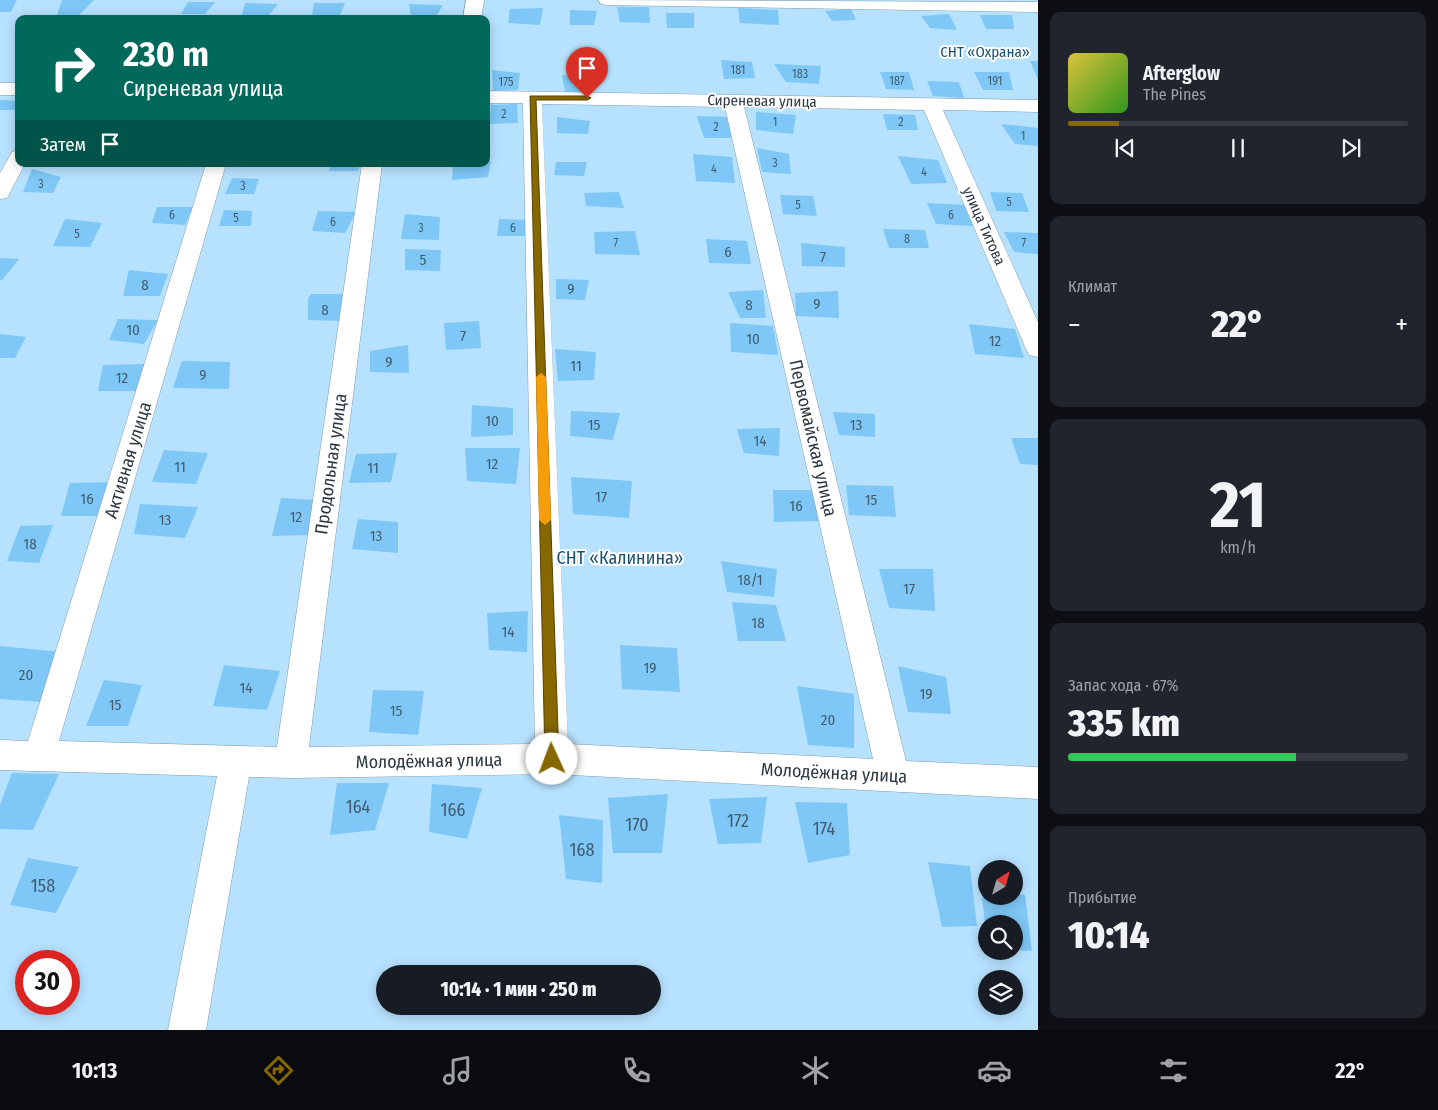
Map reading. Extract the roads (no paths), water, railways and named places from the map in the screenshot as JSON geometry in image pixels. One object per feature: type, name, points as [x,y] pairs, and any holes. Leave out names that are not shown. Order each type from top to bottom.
[{"type":"street","points":[[473,15],[475,0]]},
{"type":"street","points":[[607,0],[1038,7]]},
{"type":"street","points":[[0,88],[15,89]]},
{"type":"street","name":"Сиреневая улица","points":[[490,97],[1038,106]]},
{"type":"street","points":[[532,97],[552,759]]},
{"type":"street","name":"Первомайская улица","points":[[733,100],[893,776]]},
{"type":"street","name":"улица Титова","points":[[931,104],[1038,349]]},
{"type":"street","points":[[0,193],[15,164]]},
{"type":"street","name":"Активная улица","points":[[39,756],[215,167]]},
{"type":"street","name":"Продольная улица","points":[[291,763],[372,167]]},
{"type":"street","name":"Молодёжная улица","points":[[0,755],[291,763],[552,759],[1038,783]]},
{"type":"street","points":[[187,1030],[236,761]]},
{"type":"park label","name":"СНТ «Охрана»","points":[[985,52]]},
{"type":"park label","name":"СНТ «Калинина»","points":[[620,558]]}]
